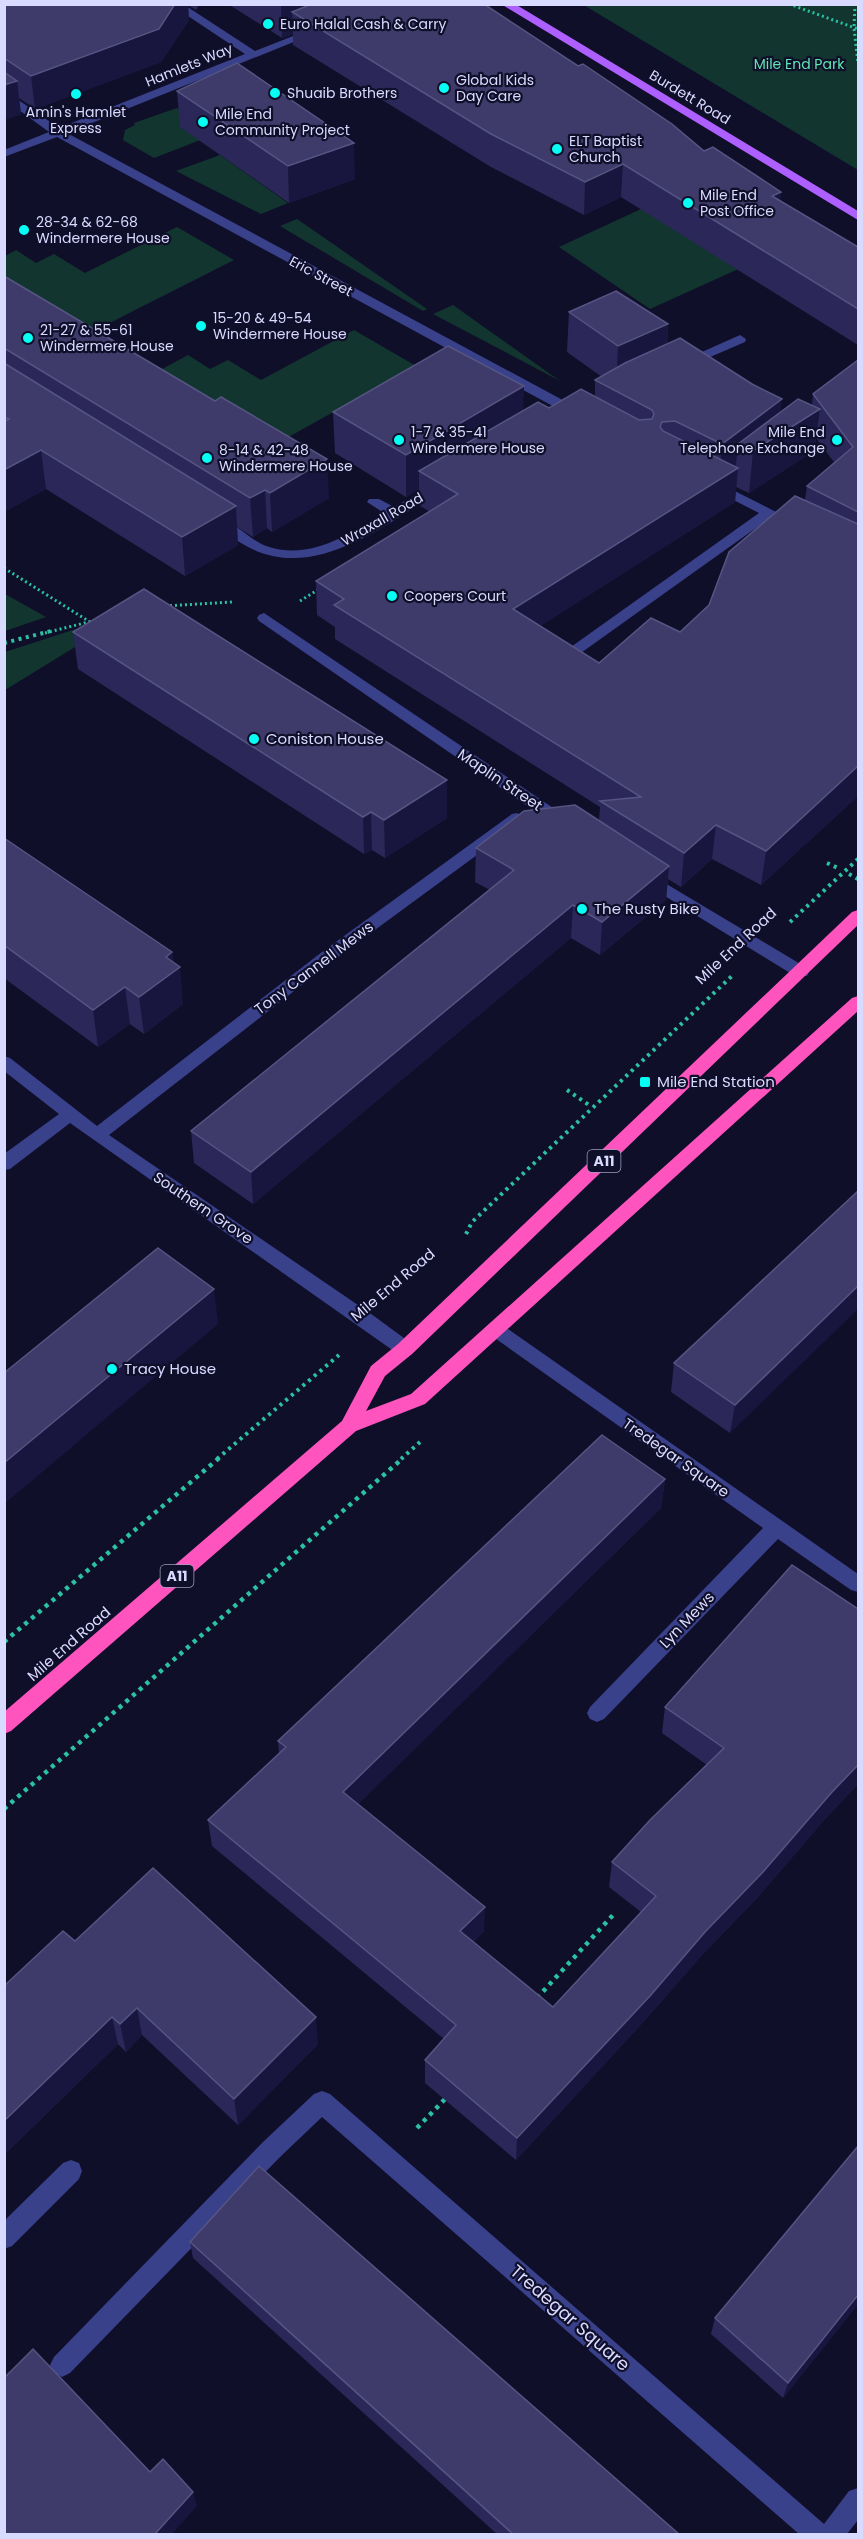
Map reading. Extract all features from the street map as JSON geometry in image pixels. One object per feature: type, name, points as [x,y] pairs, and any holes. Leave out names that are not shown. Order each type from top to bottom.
[{"type":"highway","name":"Mile End Road","points":[[350,1426],[378,1371],[405,1348],[858,916]]},
{"type":"highway","name":"Mile End Road","points":[[4,1725],[350,1426],[418,1399],[858,1002]]},
{"type":"main road","name":"Burdett Road","points":[[506,4],[858,216]]},
{"type":"street","points":[[175,4],[254,55]]},
{"type":"street","name":"Hamlets Way","points":[[4,154],[330,26]]},
{"type":"street","name":"Eric Street","points":[[4,93],[58,133],[593,422]]},
{"type":"street","points":[[668,370],[740,339]]},
{"type":"street","points":[[550,419],[591,404]]},
{"type":"street","points":[[698,477],[724,484],[789,522]]},
{"type":"street","name":"Wraxall Road","points":[[201,513],[262,550],[297,555],[325,551],[452,478]]},
{"type":"street","points":[[374,502],[394,513]]},
{"type":"street","points":[[566,657],[769,512]]},
{"type":"street","name":"Maplin Street","points":[[264,618],[575,831]]},
{"type":"street","name":"Tony Cannell Mews","points":[[97,1135],[328,956],[535,804]]},
{"type":"street","points":[[635,870],[801,972]]},
{"type":"street","name":"Southern Grove","points":[[4,1062],[97,1135],[405,1348]]},
{"type":"street","points":[[4,1164],[71,1114]]},
{"type":"street","name":"Tredegar Square","points":[[495,1329],[858,1584]]},
{"type":"street","name":"Lyn Mews","points":[[597,1713],[776,1528]]},
{"type":"street","name":"Tredegar Square","points":[[62,2365],[271,2150],[322,2102],[817,2535]]},
{"type":"street","points":[[4,2238],[71,2171]]},
{"type":"street","points":[[832,2535],[858,2500]]},
{"type":"path","points":[[789,4],[856,28]]},
{"type":"path","points":[[855,4],[858,63]]},
{"type":"path","points":[[4,568],[97,627]]},
{"type":"path","points":[[158,607],[235,601],[264,618]]},
{"type":"path","points":[[4,643],[99,619]]},
{"type":"path","name":"Mile End Road","points":[[462,1240],[472,1222],[858,859]]},
{"type":"path","points":[[827,863],[840,869]]},
{"type":"path","points":[[849,874],[858,879]]},
{"type":"path","points":[[567,1090],[589,1105]]},
{"type":"path","name":"Mile End Road","points":[[4,1642],[374,1325]]},
{"type":"path","points":[[532,2002],[613,1915]]},
{"type":"path","points":[[386,2158],[452,2090]]},
{"type":"green space","name":"Mile End Park","points":[[584,5],[858,5],[858,170],[587,7]]},
{"type":"green space","points":[[177,108],[208,137],[154,158],[123,140],[125,130],[135,125],[134,123]]},
{"type":"green space","points":[[220,155],[288,203],[261,214],[176,171]]},
{"type":"green space","points":[[641,209],[745,266],[650,309],[559,247]]},
{"type":"green space","points":[[297,219],[427,309],[423,311],[280,226]]},
{"type":"green space","points":[[177,227],[234,260],[76,340],[5,295],[5,256],[16,250],[36,263],[54,254],[85,273]]},
{"type":"green space","points":[[453,305],[560,381],[433,314]]},
{"type":"green space","points":[[354,330],[416,366],[258,454],[140,381],[188,355],[210,369],[228,360],[261,380]]},
{"type":"green space","points":[[5,594],[46,617],[5,631]]},
{"type":"green space","points":[[79,628],[93,636],[5,690],[5,652]]},
{"type":"building","points":[[4,4],[175,4],[159,29],[31,76],[4,58]]},
{"type":"building","points":[[312,4],[484,4],[578,66],[583,64],[672,124],[704,151],[713,147],[781,192],[772,196],[858,247],[858,309],[623,164],[585,182],[491,134],[292,12]]},
{"type":"building","points":[[237,63],[354,143],[288,166],[177,91]]},
{"type":"building","points":[[4,72],[17,81],[4,85]]},
{"type":"building","points":[[4,276],[215,401],[221,397],[327,459],[270,493],[265,490],[250,498],[4,348]]},
{"type":"building","points":[[616,291],[668,324],[618,346],[569,312]]},
{"type":"building","points":[[680,338],[752,384],[782,399],[722,444],[675,421],[662,422],[660,427],[663,431],[738,468],[513,609],[599,663],[651,618],[680,632],[709,605],[729,552],[795,496],[858,524],[858,766],[766,851],[716,825],[684,853],[600,801],[641,797],[334,605],[344,599],[316,581],[458,494],[419,471],[538,402],[549,408],[581,389],[639,420],[652,419],[654,414],[652,410],[595,380],[625,363]]},
{"type":"building","points":[[448,346],[524,386],[406,455],[333,412]]},
{"type":"building","points":[[858,360],[858,512],[807,486],[853,447],[813,394]]},
{"type":"building","points":[[4,363],[236,506],[182,537],[41,450],[4,470],[4,422],[9,419],[4,417]]},
{"type":"building","points":[[798,399],[820,409],[753,451],[738,444]]},
{"type":"building","points":[[144,589],[447,780],[384,820],[371,812],[363,817],[73,632]]},
{"type":"building","points":[[575,805],[669,866],[602,922],[573,905],[251,1172],[191,1131],[514,870],[476,848],[524,811]]},
{"type":"building","points":[[4,838],[172,952],[166,957],[180,967],[139,997],[125,987],[93,1010],[4,945]]},
{"type":"building","points":[[858,1191],[858,1286],[735,1405],[674,1363]]},
{"type":"building","points":[[158,1248],[214,1289],[4,1463],[4,1373]]},
{"type":"building","points":[[602,1435],[665,1479],[343,1792],[485,1907],[460,1931],[553,2007],[656,1896],[612,1862],[650,1820],[724,1748],[665,1707],[792,1565],[858,1609],[858,1765],[763,1872],[705,1932],[650,1996],[517,2138],[425,2060],[456,2025],[208,1820],[286,1747],[278,1741]]},
{"type":"building","points":[[153,1868],[316,2017],[234,2099],[137,2008],[120,2024],[112,2017],[4,2121],[4,1986],[63,1931],[75,1941]]},
{"type":"building","points":[[858,2146],[858,2295],[788,2383],[715,2318]]},
{"type":"building","points":[[259,2166],[680,2535],[514,2535],[190,2242]]},
{"type":"building","points":[[33,2349],[150,2472],[163,2459],[193,2492],[154,2535],[4,2535],[4,2378]]},
{"type":"place","name":"Euro Halal Cash & Carry","points":[[268,24]]},
{"type":"place","name":"Global Kids Day Care","points":[[444,88]]},
{"type":"place","name":"Shuaib Brothers","points":[[275,93]]},
{"type":"place","name":"Amin's Hamlet Express","points":[[76,94]]},
{"type":"place","name":"Mile End Community Project","points":[[203,122]]},
{"type":"place","name":"ELT Baptist Church","points":[[557,149]]},
{"type":"place","name":"Mile End Post Office","points":[[688,203]]},
{"type":"place","name":"28-34 & 62-68 Windermere House","points":[[24,230]]},
{"type":"place","name":"15-20 & 49-54 Windermere House","points":[[201,326]]},
{"type":"place","name":"21-27 & 55-61 Windermere House","points":[[28,338]]},
{"type":"place","name":"1-7 & 35-41 Windermere House","points":[[399,440]]},
{"type":"place","name":"Mile End Telephone Exchange","points":[[837,440]]},
{"type":"place","name":"8-14 & 42-48 Windermere House","points":[[207,458]]},
{"type":"place","name":"Coopers Court","points":[[392,596]]},
{"type":"place","name":"Coniston House","points":[[254,739]]},
{"type":"place","name":"The Rusty Bike","points":[[582,909]]},
{"type":"place","name":"Mile End Station","points":[[645,1082]]},
{"type":"place","name":"Tracy House","points":[[112,1369]]}]
